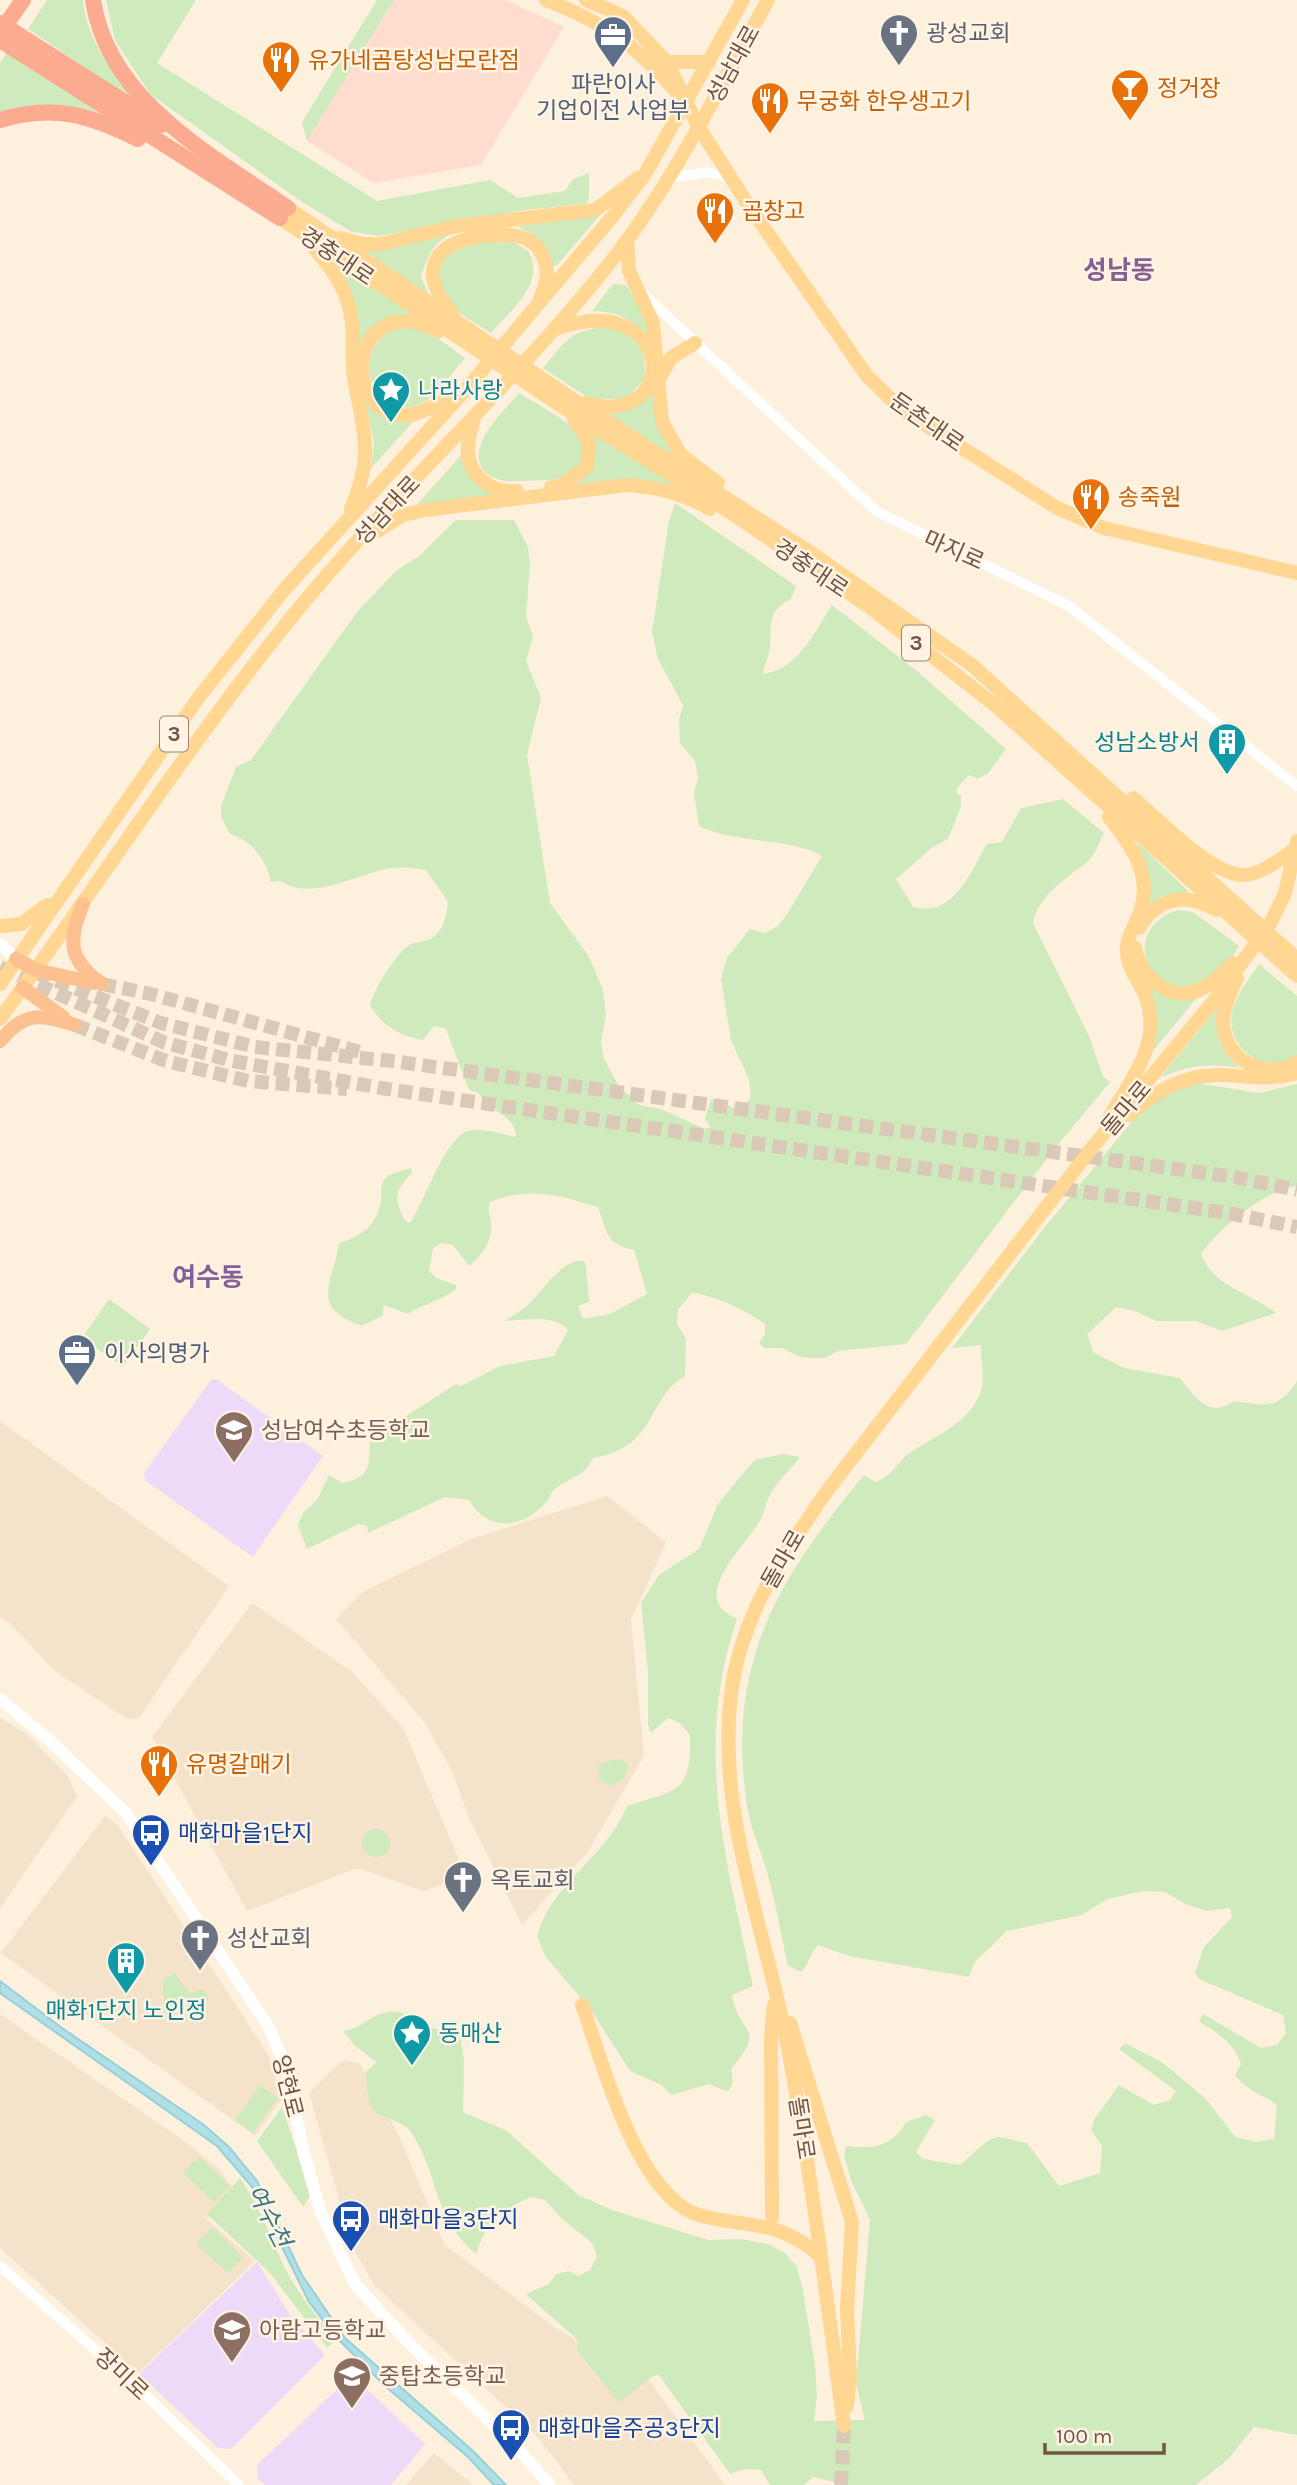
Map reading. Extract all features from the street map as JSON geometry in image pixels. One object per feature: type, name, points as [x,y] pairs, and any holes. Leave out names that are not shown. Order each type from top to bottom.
[{"type":"highway","points":[[0,33],[23,0]]},
{"type":"highway","points":[[93,0],[103,42],[116,66],[136,92],[233,179]]},
{"type":"highway","points":[[0,23],[284,213]]},
{"type":"highway","points":[[0,40],[233,179]]},
{"type":"highway","points":[[0,120],[42,112],[94,118],[233,179]]},
{"type":"highway","points":[[16,959],[36,970],[102,984],[80,967],[74,952],[76,921],[83,904]]},
{"type":"highway","points":[[0,1041],[12,1027],[29,1018],[48,1017],[75,1025],[23,988]]},
{"type":"main road","name":"둔촌대로","points":[[546,0],[584,15],[618,34],[650,61],[685,102]]},
{"type":"main road","name":"둔촌대로","points":[[586,0],[622,16],[667,62],[698,126],[731,178],[867,376],[902,410],[1058,508],[1104,528],[1297,573]]},
{"type":"main road","name":"성남대로","points":[[1,980],[199,697],[284,590],[538,307],[645,174],[743,0]]},
{"type":"main road","name":"성남대로","points":[[0,1019],[213,718],[296,611],[554,329],[627,240],[668,178],[768,0]]},
{"type":"main road","points":[[667,62],[709,62]]},
{"type":"main road","points":[[325,233],[362,244],[381,244],[457,226],[524,217],[569,215],[595,210],[645,174]]},
{"type":"main road","name":"경충대로","points":[[284,213],[325,233],[465,335]]},
{"type":"main road","name":"경충대로","points":[[284,213],[298,230],[465,335],[872,609],[996,706],[1092,794],[1289,957],[1297,979]]},
{"type":"main road","points":[[298,230],[337,277],[350,308],[355,378],[367,452],[359,491],[346,520]]},
{"type":"main road","points":[[465,335],[436,295],[432,280],[439,256],[446,246],[460,238],[510,233],[532,243],[539,250],[547,276],[538,307]]},
{"type":"main road","points":[[627,240],[629,271],[653,323],[662,422],[681,455],[814,555]]},
{"type":"main road","points":[[554,329],[593,318],[617,322],[636,333],[651,356],[650,384],[641,397],[628,404],[615,407],[563,400]]},
{"type":"main road","points":[[465,335],[413,322],[391,324],[378,330],[368,341],[360,372],[365,391],[374,401],[400,415],[413,414],[467,388]]},
{"type":"main road","points":[[657,382],[671,358],[695,343]]},
{"type":"main road","points":[[475,417],[468,447],[474,470],[484,483],[496,490],[509,492],[561,486],[587,467],[590,454],[589,441],[583,429],[563,400]]},
{"type":"main road","name":"경충대로","points":[[563,400],[814,555],[973,666],[1086,767],[1245,921]]},
{"type":"main road","points":[[350,550],[386,524],[425,510],[628,485],[649,486],[698,502],[872,609]]},
{"type":"main road","points":[[1086,767],[1117,785],[1213,864],[1229,873],[1244,875],[1261,870],[1296,847]]},
{"type":"main road","points":[[1091,1149],[1142,1062],[1152,1032],[1145,994],[1133,976],[1127,953],[1132,928],[1141,909],[1144,887],[1141,865],[1092,794]]},
{"type":"main road","name":"돌마로","points":[[776,1990],[809,2079],[852,2222],[847,2309],[850,2376],[844,2426],[800,2113],[776,1990],[729,1789],[731,1695],[736,1663],[753,1612],[796,1535],[830,1487],[1091,1149],[1188,1035],[1270,924],[1285,893],[1296,847]]},
{"type":"main road","points":[[0,926],[28,921],[62,893]]},
{"type":"main road","points":[[1245,921],[1187,898],[1170,900],[1155,908],[1145,918],[1137,932],[1135,950],[1141,967],[1152,981],[1166,990],[1180,994],[1198,991],[1248,951]]},
{"type":"main road","points":[[0,944],[16,959]]},
{"type":"main road","points":[[1248,951],[1227,1002],[1223,1019],[1226,1040],[1235,1055],[1251,1066],[1269,1070],[1297,1062]]},
{"type":"main road","points":[[1,980],[23,988]]},
{"type":"main road","points":[[1091,1149],[1156,1092],[1175,1084],[1197,1077],[1219,1075],[1269,1079],[1297,1073]]},
{"type":"main road","name":"양현로","points":[[0,1699],[47,1738],[126,1813],[269,2027],[287,2071],[304,2154],[321,2213],[355,2284],[407,2341],[515,2446],[550,2485]]},
{"type":"main road","points":[[772,2217],[771,2038],[776,1990]]},
{"type":"main road","points":[[582,2005],[638,2154],[652,2179],[672,2200],[697,2215],[783,2230],[802,2239],[820,2256]]},
{"type":"street","points":[[668,178],[708,172],[731,178]]},
{"type":"street","name":"마지로","points":[[634,285],[876,511],[1069,606],[1297,786]]},
{"type":"street","name":"장미로","points":[[0,2266],[133,2383],[240,2485]]},
{"type":"shaded area","points":[[394,0],[505,0],[564,27],[481,165],[374,183],[307,141]]},
{"type":"shaded area","name":"성남여수초등학교","points":[[216,1379],[323,1456],[253,1557],[146,1481],[144,1473],[211,1380]]},
{"type":"shaded area","points":[[0,1421],[229,1586],[139,1718],[127,1719],[55,1671],[9,1622],[0,1617]]},
{"type":"shaded area","points":[[607,1496],[666,1542],[631,1620],[644,1756],[587,1853],[522,1925],[470,1820],[452,1771],[425,1723],[336,1619],[363,1592],[471,1539]]},
{"type":"shaded area","points":[[252,1603],[351,1671],[403,1728],[466,1876],[424,1891],[357,1868],[247,1911],[152,1737]]},
{"type":"shaded area","points":[[0,1718],[27,1734],[69,1777],[77,1797],[0,1908]]},
{"type":"shaded area","name":"매화마을1단지","points":[[105,1816],[117,1824],[269,2056],[281,2100],[255,2136],[1,1953]]},
{"type":"shaded area","points":[[0,2014],[187,2143],[219,2169],[233,2188],[206,2219],[255,2261],[138,2373],[0,2248]]},
{"type":"shaded area","points":[[343,2060],[359,2063],[399,2136],[445,2245],[555,2328],[649,2380],[725,2485],[574,2485],[538,2437],[374,2285],[352,2246],[309,2093]]},
{"type":"shaded area","name":"아람고등학교","points":[[257,2262],[290,2315],[325,2355],[231,2449],[218,2448],[139,2374]]},
{"type":"shaded area","name":"중탑초등학교","points":[[352,2375],[425,2444],[391,2485],[265,2485],[258,2479],[257,2465]]},
{"type":"shaded area","points":[[434,2453],[471,2483],[473,2485],[406,2485]]},
{"type":"green space","points":[[47,0],[83,0],[96,44],[122,83],[142,106],[28,29]]},
{"type":"green space","points":[[106,0],[196,0],[157,63],[377,201],[490,180],[518,198],[565,191],[573,179],[589,173],[589,199],[586,204],[525,210],[379,236],[352,232],[302,202],[150,94],[115,40]]},
{"type":"green space","points":[[377,0],[394,0],[307,141],[302,122]]},
{"type":"green space","points":[[8,51],[101,114],[0,114],[0,63]]},
{"type":"green space","points":[[601,214],[557,265],[550,267],[532,234],[518,227],[538,222]]},
{"type":"green space","points":[[456,231],[437,244],[429,255],[421,277],[431,300],[352,246]]},
{"type":"green space","points":[[507,238],[528,251],[533,263],[533,274],[524,295],[491,333],[454,308],[444,292],[439,267],[456,243]]},
{"type":"green space","points":[[329,254],[420,316],[398,316],[382,320],[370,330],[358,349]]},
{"type":"green space","points":[[613,284],[626,285],[656,334],[646,336],[622,317],[592,311]]},
{"type":"green space","points":[[613,326],[635,341],[644,358],[645,378],[627,399],[590,399],[543,368],[572,337],[588,330]]},
{"type":"green space","points":[[397,327],[425,329],[465,358],[426,401],[405,408],[391,404],[380,395],[372,383],[369,368],[371,353],[380,339]]},
{"type":"green space","points":[[656,380],[678,461],[599,412],[626,410],[645,396]]},
{"type":"green space","points":[[519,393],[563,420],[582,442],[583,458],[578,467],[565,477],[509,481],[498,480],[483,470],[479,453],[482,442],[495,420]]},
{"type":"green space","points":[[363,396],[416,419],[371,468],[374,442]]},
{"type":"green space","points":[[590,432],[686,490],[572,488],[587,472]]},
{"type":"green space","points":[[463,453],[503,495],[414,508]]},
{"type":"green space","points":[[675,503],[796,586],[791,599],[778,608],[772,618],[770,649],[763,674],[775,671],[796,657],[832,605],[918,672],[1006,749],[988,773],[978,779],[969,775],[957,788],[957,794],[961,795],[961,806],[948,839],[933,847],[896,879],[913,907],[928,909],[940,906],[950,899],[967,879],[987,844],[1002,842],[1021,808],[1063,799],[1104,833],[1090,859],[1047,896],[1033,923],[1089,1036],[1103,1076],[1110,1082],[1052,1152],[906,1344],[838,1351],[825,1358],[797,1356],[783,1348],[765,1348],[759,1343],[765,1334],[765,1324],[757,1319],[720,1300],[692,1293],[678,1309],[677,1324],[686,1339],[685,1376],[663,1397],[649,1422],[630,1444],[593,1458],[586,1469],[554,1489],[538,1510],[517,1522],[496,1522],[477,1511],[469,1500],[445,1497],[368,1533],[367,1526],[359,1524],[307,1549],[298,1525],[303,1513],[317,1500],[329,1475],[342,1483],[364,1473],[370,1441],[377,1435],[456,1384],[461,1386],[500,1366],[554,1356],[568,1330],[562,1325],[539,1319],[505,1321],[528,1305],[561,1270],[576,1261],[584,1261],[589,1302],[578,1306],[583,1319],[610,1314],[647,1294],[634,1250],[613,1241],[598,1207],[557,1196],[531,1193],[490,1202],[489,1241],[469,1266],[453,1245],[441,1243],[433,1248],[429,1271],[436,1278],[456,1285],[456,1289],[450,1293],[408,1314],[384,1305],[382,1316],[362,1326],[335,1310],[329,1302],[328,1293],[339,1243],[362,1233],[372,1223],[379,1208],[384,1180],[394,1173],[411,1168],[412,1172],[397,1194],[398,1205],[405,1221],[410,1223],[453,1142],[472,1130],[516,1137],[515,1129],[506,1118],[488,1105],[479,1093],[469,1090],[446,1029],[434,1026],[423,1040],[407,1036],[393,1029],[370,1006],[380,983],[403,950],[412,944],[430,939],[442,926],[448,902],[426,870],[393,868],[321,888],[307,889],[293,887],[281,881],[271,882],[266,866],[252,846],[230,834],[221,817],[221,806],[236,767],[251,760],[357,612],[397,570],[418,557],[456,520],[514,520],[528,547],[530,564],[526,616],[533,637],[526,661],[541,698],[527,755],[550,903],[588,955],[603,990],[606,1014],[601,1041],[604,1059],[619,1086],[639,1105],[661,1109],[705,1129],[710,1127],[705,1118],[711,1099],[717,1099],[742,1112],[751,1095],[749,1079],[731,1040],[721,979],[727,958],[750,929],[765,933],[778,926],[822,856],[795,846],[729,836],[699,826],[694,793],[698,778],[695,761],[680,743],[679,720],[683,705],[658,659],[652,632],[669,521]]},
{"type":"green space","points":[[1136,841],[1189,892],[1164,895],[1143,910],[1145,867]]},
{"type":"green space","points":[[1178,910],[1193,912],[1239,946],[1226,967],[1199,989],[1172,985],[1159,977],[1146,957],[1148,934],[1165,916]]},
{"type":"green space","points":[[1259,964],[1297,996],[1297,1056],[1285,1062],[1261,1062],[1242,1048],[1235,1038],[1232,1013],[1243,987]]},
{"type":"green space","points":[[1142,982],[1151,988],[1201,993],[1147,1058]]},
{"type":"green space","points":[[1221,1003],[1219,1039],[1226,1053],[1240,1068],[1200,1066],[1161,1077]]},
{"type":"green space","points":[[1195,1083],[1260,1093],[1297,1084],[1297,1186],[1257,1202],[1219,1233],[1201,1254],[1215,1275],[1276,1313],[1222,1331],[1196,1321],[1156,1321],[1135,1311],[1116,1307],[1087,1334],[1094,1353],[1124,1368],[1180,1378],[1197,1398],[1209,1407],[1217,1408],[1234,1401],[1254,1404],[1277,1402],[1297,1381],[1297,2435],[1254,2427],[1228,2459],[1196,2485],[846,2485],[813,2477],[804,2485],[770,2485],[761,2470],[745,2469],[730,2474],[659,2375],[653,2376],[619,2403],[577,2350],[579,2341],[526,2294],[549,2284],[556,2274],[569,2271],[579,2276],[590,2270],[597,2256],[592,2243],[561,2218],[545,2200],[531,2197],[510,2207],[496,2218],[480,2242],[476,2254],[451,2226],[427,2164],[411,2132],[374,2110],[365,2073],[376,2062],[354,2045],[343,2031],[378,2015],[397,2012],[461,2040],[464,2061],[463,2112],[507,2131],[578,2195],[612,2210],[708,2240],[741,2239],[768,2244],[785,2253],[797,2267],[803,2291],[815,2365],[817,2396],[814,2421],[865,2420],[856,2384],[870,2220],[851,2180],[844,2156],[846,2146],[881,2144],[895,2137],[906,2122],[926,2115],[935,2120],[916,2152],[923,2159],[960,2165],[984,2143],[999,2137],[1027,2143],[1059,2186],[1100,2173],[1102,2146],[1091,2130],[1094,2120],[1119,2085],[1154,2105],[1170,2100],[1176,2091],[1119,2049],[1125,2043],[1163,2063],[1206,2099],[1235,2137],[1256,2142],[1274,2139],[1277,2105],[1239,2080],[1235,2075],[1241,2064],[1234,2050],[1219,2034],[1199,2022],[1203,2014],[1261,2048],[1277,2045],[1286,2033],[1283,2015],[1199,1979],[1195,1973],[1204,1947],[1232,1917],[1230,1908],[1207,1911],[1185,1904],[1165,1892],[1144,1891],[1107,1899],[1082,1915],[1007,1931],[974,1963],[969,1977],[849,1956],[818,1945],[801,1972],[788,1966],[765,1864],[748,1811],[742,1760],[744,1713],[751,1669],[764,1629],[782,1590],[805,1552],[864,1475],[875,1482],[881,1480],[906,1456],[962,1419],[970,1410],[982,1388],[981,1345],[952,1348],[1045,1227],[1144,1107],[1157,1097]]},
{"type":"green space","points":[[109,1299],[150,1329],[123,1367],[82,1338]]},
{"type":"green space","points":[[783,1454],[800,1457],[772,1491],[759,1522],[732,1558],[718,1586],[717,1598],[723,1610],[737,1619],[724,1667],[717,1713],[716,1758],[724,1848],[753,1986],[732,1995],[735,2008],[750,2037],[742,2055],[731,2069],[733,2082],[728,2092],[709,2084],[672,2095],[661,2085],[630,2071],[591,2010],[546,1957],[537,1936],[544,1917],[555,1900],[607,1840],[627,1806],[668,1793],[683,1780],[688,1770],[690,1735],[681,1724],[668,1718],[651,1733],[648,1725],[648,1671],[641,1603],[659,1575],[699,1549],[718,1504],[755,1460]]},
{"type":"green space","points":[[622,1759],[629,1767],[623,1779],[612,1786],[599,1780],[599,1763]]},
{"type":"green space","points":[[376,1829],[386,1833],[390,1843],[386,1853],[376,1857],[366,1853],[362,1843],[366,1833]]},
{"type":"green space","points":[[175,1973],[189,1993],[203,1989],[210,2001],[171,2007],[163,1997],[163,1980]]},
{"type":"green space","points":[[260,2085],[278,2098],[253,2133],[235,2120]]},
{"type":"green space","points":[[282,2107],[311,2194],[303,2207],[257,2141]]},
{"type":"green space","points":[[199,2156],[230,2186],[214,2202],[183,2173]]},
{"type":"green space","points":[[240,2178],[260,2212],[291,2279],[336,2340],[327,2348],[271,2274],[207,2214]]},
{"type":"green space","points":[[212,2227],[243,2257],[228,2273],[196,2244]]},
{"type":"water","name":"여수천","points":[[0,1981],[62,2028],[204,2125],[229,2147],[257,2181],[302,2275],[345,2338],[473,2451],[506,2485],[494,2485],[468,2457],[385,2386],[335,2336],[309,2302],[253,2188],[217,2146],[0,1993]]},
{"type":"tunnel","points":[[0,967],[163,1042],[233,1061],[387,1089],[1228,1213],[1297,1227]]},
{"type":"tunnel","points":[[37,973],[161,1023],[255,1047],[392,1061],[1235,1177],[1297,1190]]},
{"type":"tunnel","points":[[102,984],[151,994],[360,1052]]},
{"type":"tunnel","points":[[75,1025],[166,1061],[248,1081],[347,1089]]},
{"type":"tunnel","points":[[841,2485],[844,2426]]},
{"type":"place","name":"광성교회","points":[[899,67]]},
{"type":"place","name":"파란이사 기업이전 사업부","points":[[613,69]]},
{"type":"place","name":"유가네곰탕성남모란점","points":[[281,94]]},
{"type":"place","name":"정거장","points":[[1130,122]]},
{"type":"place","name":"무궁화 한우생고기","points":[[770,135]]},
{"type":"place","name":"곱창고","points":[[715,245]]},
{"type":"place","name":"나라사랑","points":[[391,424]]},
{"type":"place","name":"송죽원","points":[[1091,531]]},
{"type":"place","name":"성남소방서","points":[[1227,776]]},
{"type":"place","name":"이사의명가","points":[[77,1387]]},
{"type":"place","name":"성남여수초등학교","points":[[234,1464]]},
{"type":"place","name":"유명갈매기","points":[[159,1798]]},
{"type":"place","name":"매화마을1단지","points":[[151,1867]]},
{"type":"place","name":"옥토교회","points":[[463,1914]]},
{"type":"place","name":"성산교회","points":[[200,1972]]},
{"type":"place","name":"매화1단지 노인정","points":[[126,1995]]},
{"type":"place","name":"동매산","points":[[412,2067]]},
{"type":"place","name":"매화마을3단지","points":[[351,2253]]},
{"type":"place","name":"아람고등학교","points":[[232,2364]]},
{"type":"place","name":"중탑초등학교","points":[[352,2410]]},
{"type":"place","name":"매화마을주공3단지","points":[[511,2462]]},
{"type":"district","name":"성남동","points":[[1119,270]]},
{"type":"district","name":"여수동","points":[[208,1277]]}]
